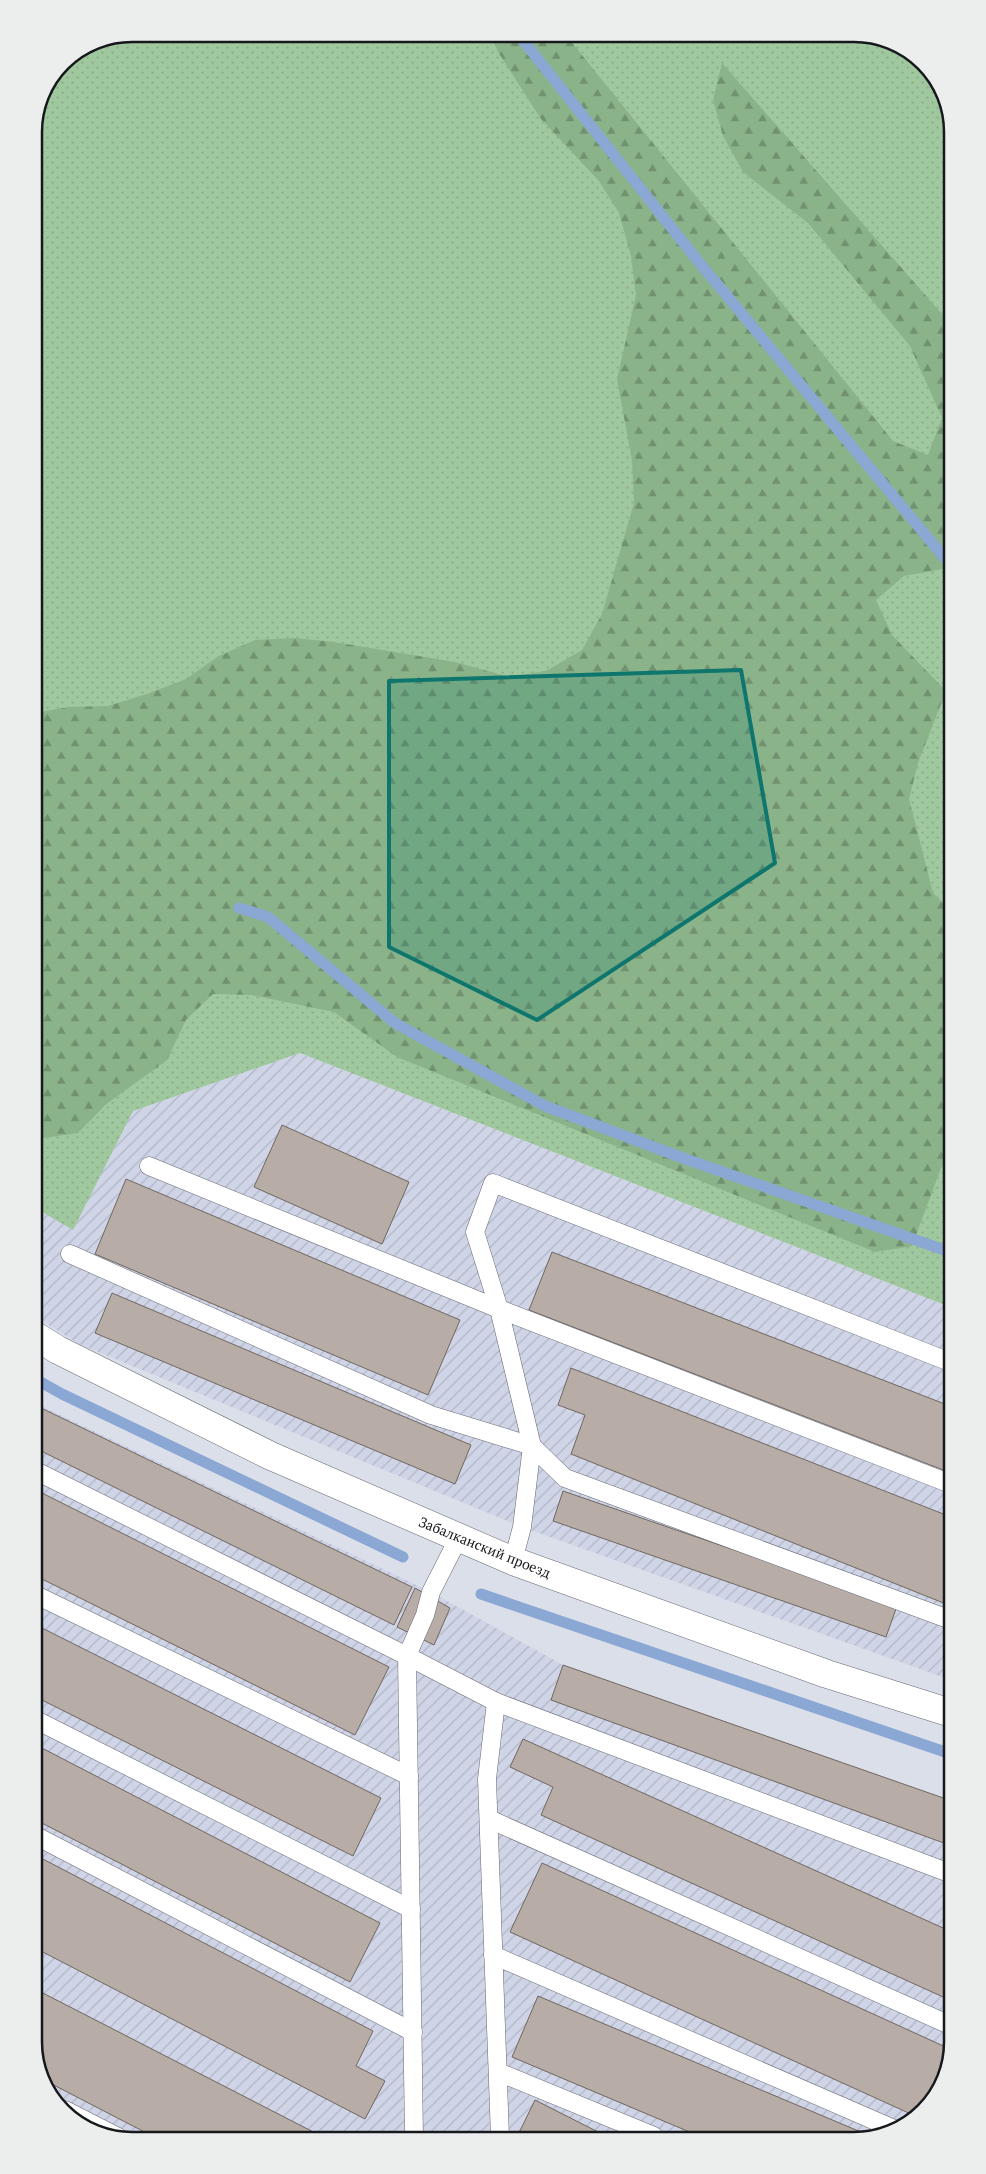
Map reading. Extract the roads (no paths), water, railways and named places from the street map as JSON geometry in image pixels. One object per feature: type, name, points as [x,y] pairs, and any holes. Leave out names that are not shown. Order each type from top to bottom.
[{"type":"street","name":"Забалканский проезд","points":[[42,1340],[58,1350],[271,1456],[513,1561],[827,1674],[944,1711]]},
{"type":"lane","points":[[149,1166],[498,1309],[944,1481]]},
{"type":"lane","points":[[513,1561],[522,1527],[532,1446],[498,1309],[475,1232],[493,1183],[944,1360]]},
{"type":"lane","points":[[70,1254],[431,1415],[532,1446],[565,1478],[944,1617]]},
{"type":"lane","points":[[42,1474],[496,1702],[944,1871]]},
{"type":"lane","points":[[414,2131],[407,1656],[425,1615],[431,1592],[459,1537]]},
{"type":"lane","points":[[42,1598],[409,1776]]},
{"type":"lane","points":[[496,1702],[487,1779],[500,2132]]},
{"type":"lane","points":[[42,1724],[410,1909]]},
{"type":"lane","points":[[488,1819],[944,2022]]},
{"type":"lane","points":[[42,1839],[413,2032]]},
{"type":"lane","points":[[493,1955],[887,2125]]},
{"type":"lane","points":[[498,2072],[644,2132]]},
{"type":"waterway","points":[[525,43],[698,261],[944,557]]},
{"type":"waterway","points":[[239,908],[268,917],[395,1023],[545,1106],[683,1158],[944,1250]]},
{"type":"waterway","points":[[42,1383],[403,1557]]},
{"type":"waterway","points":[[481,1594],[944,1752]]}]
